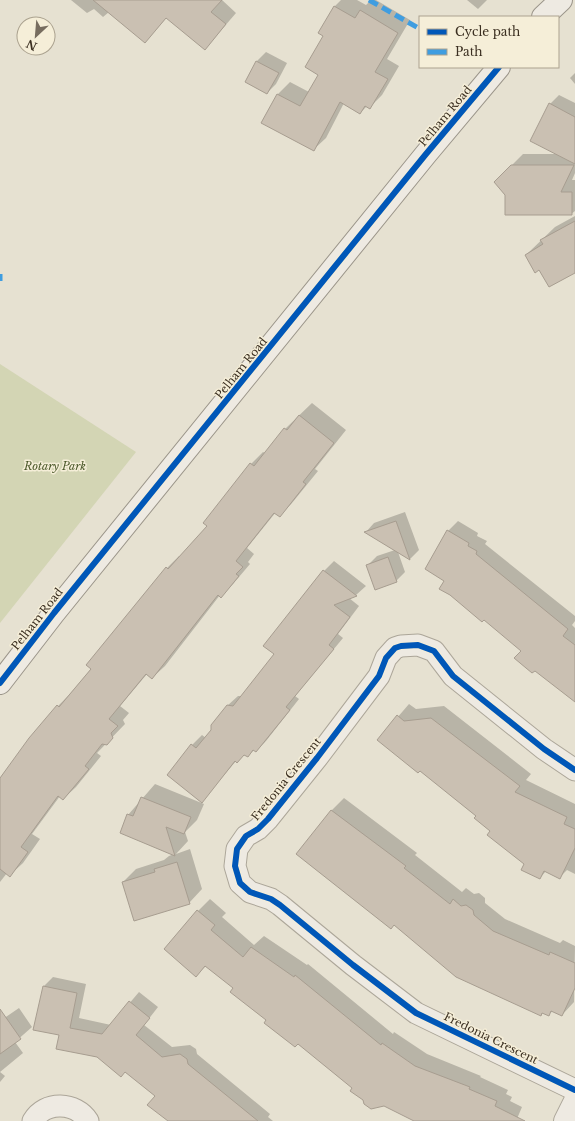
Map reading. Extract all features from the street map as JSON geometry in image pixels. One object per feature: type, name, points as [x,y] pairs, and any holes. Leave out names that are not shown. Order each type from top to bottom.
[{"type":"main road","points":[[544,16],[561,0]]},
{"type":"main road","name":"Pelham Road","points":[[0,683],[54,613],[426,154],[499,68]]},
{"type":"main road","points":[[565,1121],[575,1101]]},
{"type":"street","name":"Fredonia Crescent","points":[[575,770],[544,749],[452,676],[434,651],[418,645],[401,646],[390,652],[379,676],[317,758],[258,830],[240,842],[234,857],[236,874],[244,888],[250,892],[271,899],[280,905],[353,965],[416,1013],[575,1090]]},
{"type":"street","points":[[33,1121],[36,1115],[49,1107],[62,1106],[74,1108],[83,1114],[88,1121]]},
{"type":"green space","name":"Rotary Park","points":[[0,364],[136,452],[0,623]]},
{"type":"building","points":[[93,0],[222,0],[211,12],[226,24],[205,50],[166,18],[145,43]]},
{"type":"building","points":[[334,6],[355,18],[360,10],[398,33],[375,72],[388,79],[370,109],[365,106],[360,114],[340,102],[314,151],[261,123],[277,94],[300,106],[318,75],[305,67],[323,36],[318,33]]},
{"type":"building","points":[[256,61],[279,73],[267,94],[245,82]]},
{"type":"building","points":[[549,103],[575,117],[575,164],[530,141]]},
{"type":"building","points":[[511,165],[574,165],[561,192],[572,192],[572,215],[505,215],[505,195],[494,182]]},
{"type":"building","points":[[575,221],[575,273],[549,287],[539,270],[535,273],[525,255],[543,244],[540,240]]},
{"type":"building","points":[[299,415],[334,443],[303,482],[306,484],[280,517],[274,513],[236,561],[243,567],[236,574],[239,576],[221,598],[218,595],[152,679],[146,674],[109,719],[118,726],[111,733],[113,738],[107,745],[102,744],[85,766],[89,769],[63,800],[58,796],[21,847],[28,852],[10,877],[0,869],[0,778],[29,738],[57,705],[59,707],[91,669],[86,665],[166,567],[168,569],[207,526],[203,523],[250,463],[254,466],[284,428],[287,430]]},
{"type":"building","points":[[396,521],[410,560],[364,532]]},
{"type":"building","points":[[447,530],[469,543],[468,546],[477,551],[476,554],[568,629],[563,636],[575,645],[575,702],[535,671],[532,673],[514,658],[521,651],[484,620],[482,622],[450,595],[439,589],[444,581],[425,569]]},
{"type":"building","points":[[388,557],[397,582],[375,590],[366,565]]},
{"type":"building","points":[[323,570],[357,596],[334,605],[350,617],[329,645],[334,649],[286,707],[290,710],[256,752],[253,750],[248,757],[244,755],[237,763],[235,761],[202,803],[167,775],[191,744],[196,748],[211,730],[211,725],[227,705],[233,706],[274,654],[263,646]]},
{"type":"building","points":[[397,715],[404,721],[431,718],[520,786],[515,792],[567,817],[564,824],[575,829],[575,848],[560,879],[544,871],[540,879],[521,870],[524,864],[487,835],[490,831],[474,818],[476,816],[420,771],[418,773],[377,740]]},
{"type":"building","points":[[141,797],[191,817],[184,834],[166,827],[175,856],[120,833],[127,814],[133,816]]},
{"type":"building","points":[[331,810],[406,866],[404,868],[450,904],[453,899],[461,906],[466,905],[473,910],[474,915],[493,931],[549,955],[550,952],[575,963],[575,988],[562,1016],[551,1011],[549,1016],[542,1013],[541,1016],[456,977],[394,925],[391,929],[296,854]]},
{"type":"building","points":[[177,862],[190,904],[134,921],[122,882],[155,872],[154,869]]},
{"type":"building","points":[[197,910],[215,925],[211,930],[243,957],[251,947],[294,977],[295,975],[381,1045],[382,1043],[415,1066],[470,1087],[469,1089],[497,1101],[495,1106],[525,1121],[414,1121],[384,1106],[371,1109],[364,1104],[363,1100],[350,1091],[352,1088],[298,1044],[295,1047],[264,1023],[266,1020],[230,992],[233,988],[205,966],[196,977],[164,949]]},
{"type":"building","points":[[43,986],[77,993],[70,1028],[102,1034],[129,1001],[150,1018],[136,1035],[162,1057],[180,1054],[187,1059],[188,1064],[258,1121],[168,1121],[147,1105],[155,1096],[125,1072],[121,1077],[97,1057],[56,1049],[59,1035],[33,1030]]},
{"type":"building","points":[[0,1009],[21,1039],[0,1054]]},
{"type":"marked path","points":[[369,0],[419,28]]},
{"type":"marked path","points":[[0,274],[0,281]]},
{"type":"cycle path","points":[[0,683],[54,613],[426,154],[498,68]]},
{"type":"cycle path","points":[[575,770],[544,749],[453,676],[434,651],[418,645],[401,646],[395,648],[386,658],[379,676],[317,758],[268,819],[258,829],[246,836],[237,849],[235,866],[240,883],[250,892],[271,899],[280,905],[353,965],[416,1013],[575,1090]]}]
